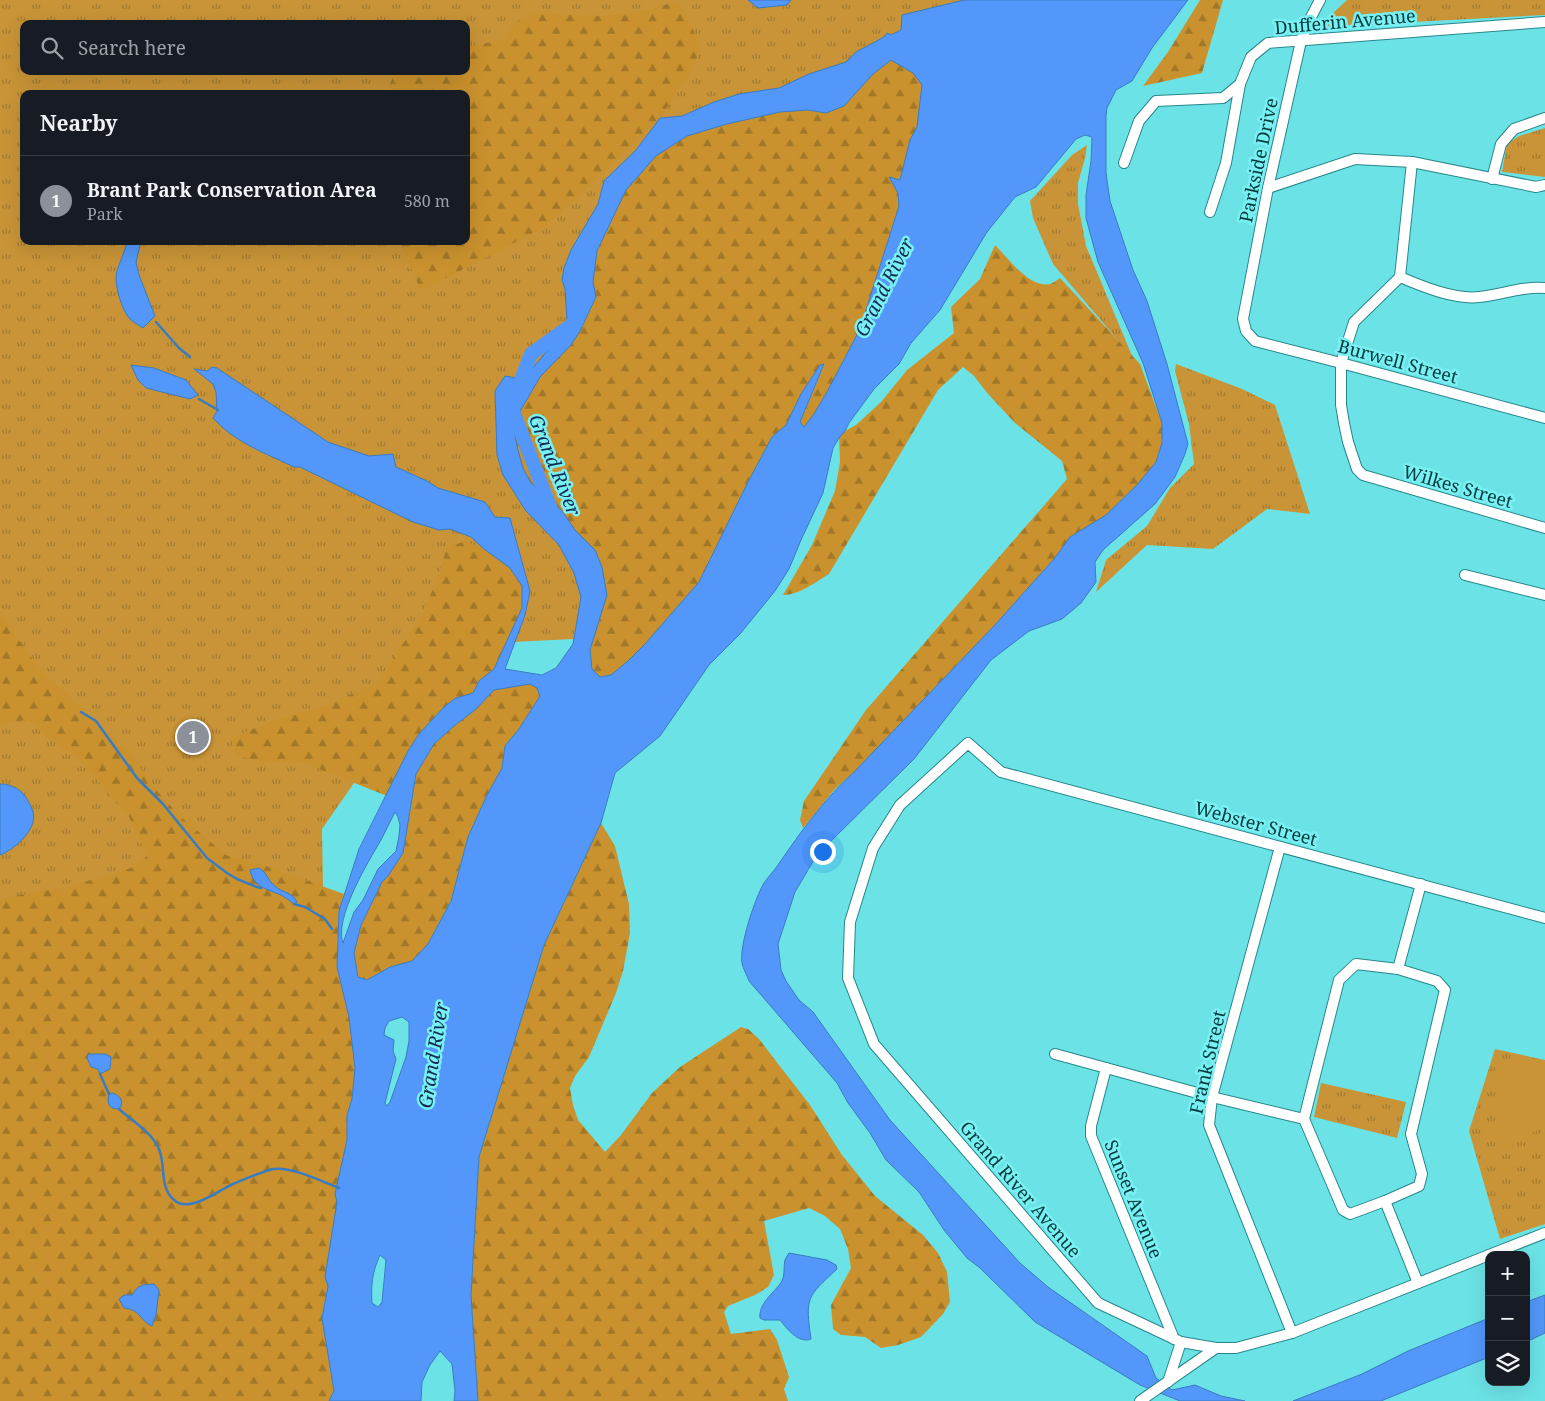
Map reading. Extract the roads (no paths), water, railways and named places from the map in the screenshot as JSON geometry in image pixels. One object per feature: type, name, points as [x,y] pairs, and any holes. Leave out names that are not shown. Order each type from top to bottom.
[{"type":"street","name":"Parkside Drive","points":[[1246,332],[1243,319],[1268,188],[1301,41],[1320,0]]},
{"type":"street","name":"Dufferin Avenue","points":[[1210,212],[1226,163],[1240,84],[1251,57],[1268,43],[1545,22]]},
{"type":"street","points":[[1124,163],[1139,121],[1156,101],[1223,98],[1240,84]]},
{"type":"street","points":[[1492,179],[1501,144],[1514,129],[1545,118]]},
{"type":"street","points":[[1268,188],[1355,159],[1412,162],[1536,187],[1545,185]]},
{"type":"street","points":[[1342,362],[1354,322],[1400,277],[1412,162]]},
{"type":"street","points":[[1400,277],[1431,290],[1478,298],[1535,287],[1545,288]]},
{"type":"street","name":"Burwell Street","points":[[1246,332],[1256,341],[1342,362],[1545,418]]},
{"type":"street","name":"Wilkes Street","points":[[1342,362],[1341,405],[1344,423],[1348,442],[1362,475],[1545,528]]},
{"type":"street","points":[[1465,575],[1545,595]]},
{"type":"street","name":"Webster Street","points":[[968,743],[1001,772],[1545,918]]},
{"type":"street","name":"Grand River Avenue","points":[[968,743],[900,805],[873,848],[850,922],[848,978],[874,1044],[1098,1303],[1177,1340],[1216,1348],[1236,1348],[1292,1334],[1485,1257]]},
{"type":"street","name":"Frank Street","points":[[1280,846],[1212,1096],[1209,1125],[1292,1334]]},
{"type":"street","points":[[1398,969],[1422,884]]},
{"type":"street","points":[[1356,964],[1398,969],[1437,981],[1445,990],[1411,1134],[1422,1174],[1419,1186],[1385,1202],[1350,1214],[1342,1210],[1304,1119],[1339,980],[1356,964]]},
{"type":"street","points":[[1055,1054],[1304,1119]]},
{"type":"street","name":"Sunset Avenue","points":[[1106,1068],[1091,1126],[1091,1136],[1177,1340]]},
{"type":"street","points":[[1385,1202],[1418,1283]]},
{"type":"street","name":"Grand River Avenue","points":[[1499,1251],[1545,1233]]},
{"type":"street","points":[[1168,1382],[1177,1340]]},
{"type":"street","points":[[1144,1398],[1216,1348]]},
{"type":"water","points":[[748,0],[791,0],[787,5],[758,8]]},
{"type":"water","points":[[964,0],[1188,0],[1152,48],[1132,81],[1116,90],[1107,108],[1106,173],[1110,201],[1133,270],[1147,301],[1167,364],[1188,444],[1175,477],[1155,504],[1103,550],[1095,562],[1096,582],[1081,603],[1062,619],[1029,631],[991,660],[914,759],[829,843],[814,848],[815,858],[795,892],[778,944],[781,970],[799,1000],[813,1012],[890,1120],[1020,1263],[1048,1287],[1147,1356],[1156,1378],[1172,1390],[1195,1385],[1221,1396],[1245,1401],[1180,1401],[1140,1385],[1035,1322],[980,1268],[967,1258],[944,1230],[919,1192],[886,1160],[837,1083],[749,981],[742,963],[745,934],[760,890],[823,804],[994,626],[1054,559],[1070,537],[1106,515],[1137,485],[1156,462],[1162,443],[1162,423],[1143,363],[1098,262],[1086,218],[1086,195],[1092,137],[1085,135],[1076,139],[1036,187],[1015,197],[987,232],[940,310],[911,343],[899,364],[874,389],[833,448],[823,493],[789,569],[775,591],[740,634],[709,665],[660,736],[615,773],[601,823],[544,945],[479,1157],[471,1295],[478,1401],[454,1401],[455,1391],[452,1364],[440,1351],[430,1365],[422,1382],[421,1401],[329,1401],[334,1391],[322,1318],[328,1286],[325,1277],[337,1202],[335,1194],[347,1140],[347,1115],[352,1099],[355,1068],[349,1017],[337,967],[339,911],[359,849],[408,751],[419,734],[445,706],[456,698],[473,693],[479,681],[494,669],[522,608],[522,586],[510,568],[471,537],[450,529],[439,530],[413,522],[300,467],[294,467],[261,452],[230,434],[213,418],[217,411],[216,392],[213,384],[194,369],[207,371],[212,367],[217,368],[328,442],[369,456],[393,454],[396,467],[438,488],[485,502],[495,517],[510,518],[530,591],[525,615],[505,669],[542,675],[556,668],[573,644],[581,597],[574,573],[559,545],[526,511],[503,475],[497,455],[495,391],[505,376],[523,379],[562,334],[567,321],[565,289],[562,280],[564,268],[571,250],[598,204],[604,181],[636,150],[660,118],[682,116],[714,102],[739,94],[779,88],[809,74],[846,62],[856,52],[884,37],[887,33],[891,35],[901,30],[902,15]],"holes":[[[891,60],[913,73],[922,85],[917,127],[910,140],[900,180],[889,177],[898,193],[899,206],[860,329],[827,392],[804,427],[800,422],[824,364],[820,365],[801,394],[786,425],[772,437],[699,582],[628,661],[611,675],[600,677],[592,669],[590,650],[607,595],[602,567],[595,550],[575,530],[562,511],[531,483],[523,468],[518,450],[515,436],[515,420],[540,377],[571,345],[580,331],[596,297],[593,282],[597,251],[626,190],[656,156],[687,136],[727,124],[780,112],[808,110],[826,113],[844,106],[873,74]],[[530,684],[537,688],[540,696],[519,729],[505,746],[502,768],[487,795],[468,837],[451,901],[428,944],[412,961],[390,967],[367,980],[358,977],[354,953],[361,925],[382,882],[403,853],[416,774],[434,744],[475,710],[494,690]],[[395,812],[400,825],[396,851],[378,869],[363,900],[354,912],[343,943],[343,919],[348,905],[361,876]],[[402,1017],[409,1022],[409,1041],[406,1057],[387,1106],[385,1103],[396,1059],[393,1051],[394,1040],[384,1035],[389,1021]],[[380,1255],[386,1260],[382,1302],[378,1307],[372,1303],[372,1284],[375,1267]]]},
{"type":"water","points":[[126,245],[140,245],[136,262],[155,316],[143,328],[127,315],[117,289],[117,271]]},
{"type":"water","points":[[131,365],[154,368],[186,380],[198,395],[190,399],[146,388],[138,380]]},
{"type":"water","points":[[0,784],[13,786],[26,797],[32,808],[34,819],[24,838],[12,849],[0,855]]},
{"type":"water","points":[[259,868],[273,884],[293,896],[297,902],[294,904],[283,896],[257,884],[250,870]]},
{"type":"water","points":[[88,1054],[105,1054],[111,1057],[110,1069],[100,1074],[98,1069],[91,1067],[87,1058]]},
{"type":"water","points":[[109,1094],[117,1095],[122,1101],[119,1109],[109,1105]]},
{"type":"water","points":[[789,1253],[827,1260],[836,1265],[837,1269],[819,1286],[810,1299],[808,1314],[811,1339],[807,1340],[798,1338],[780,1320],[764,1320],[760,1318],[761,1308],[782,1281],[785,1260]]},
{"type":"water","points":[[154,1284],[159,1290],[156,1315],[152,1326],[137,1313],[124,1308],[119,1299],[124,1295],[132,1295],[141,1286]]},
{"type":"water","points":[[1545,1295],[1545,1333],[1530,1340],[1530,1301]]},
{"type":"water","points":[[1485,1320],[1485,1359],[1381,1401],[1293,1401],[1362,1374],[1408,1351]]},
{"type":"waterway","name":"Grand River","points":[[553,514],[511,406],[531,354],[577,321]]},
{"type":"waterway","points":[[156,322],[179,348],[190,357]]},
{"type":"waterway","points":[[199,399],[218,410]]},
{"type":"waterway","points":[[81,712],[96,721],[137,778],[163,804],[207,858],[237,879],[261,888]]},
{"type":"waterway","points":[[294,904],[305,907],[325,919],[332,929]]},
{"type":"waterway","points":[[100,1074],[109,1094]]},
{"type":"waterway","points":[[119,1109],[147,1132],[156,1143],[161,1156],[166,1189],[169,1195],[180,1204],[196,1203],[204,1200],[233,1184],[273,1169],[298,1172],[339,1188]]},
{"type":"place","name":"Brant Park Conservation Area","points":[[193,737]]}]
